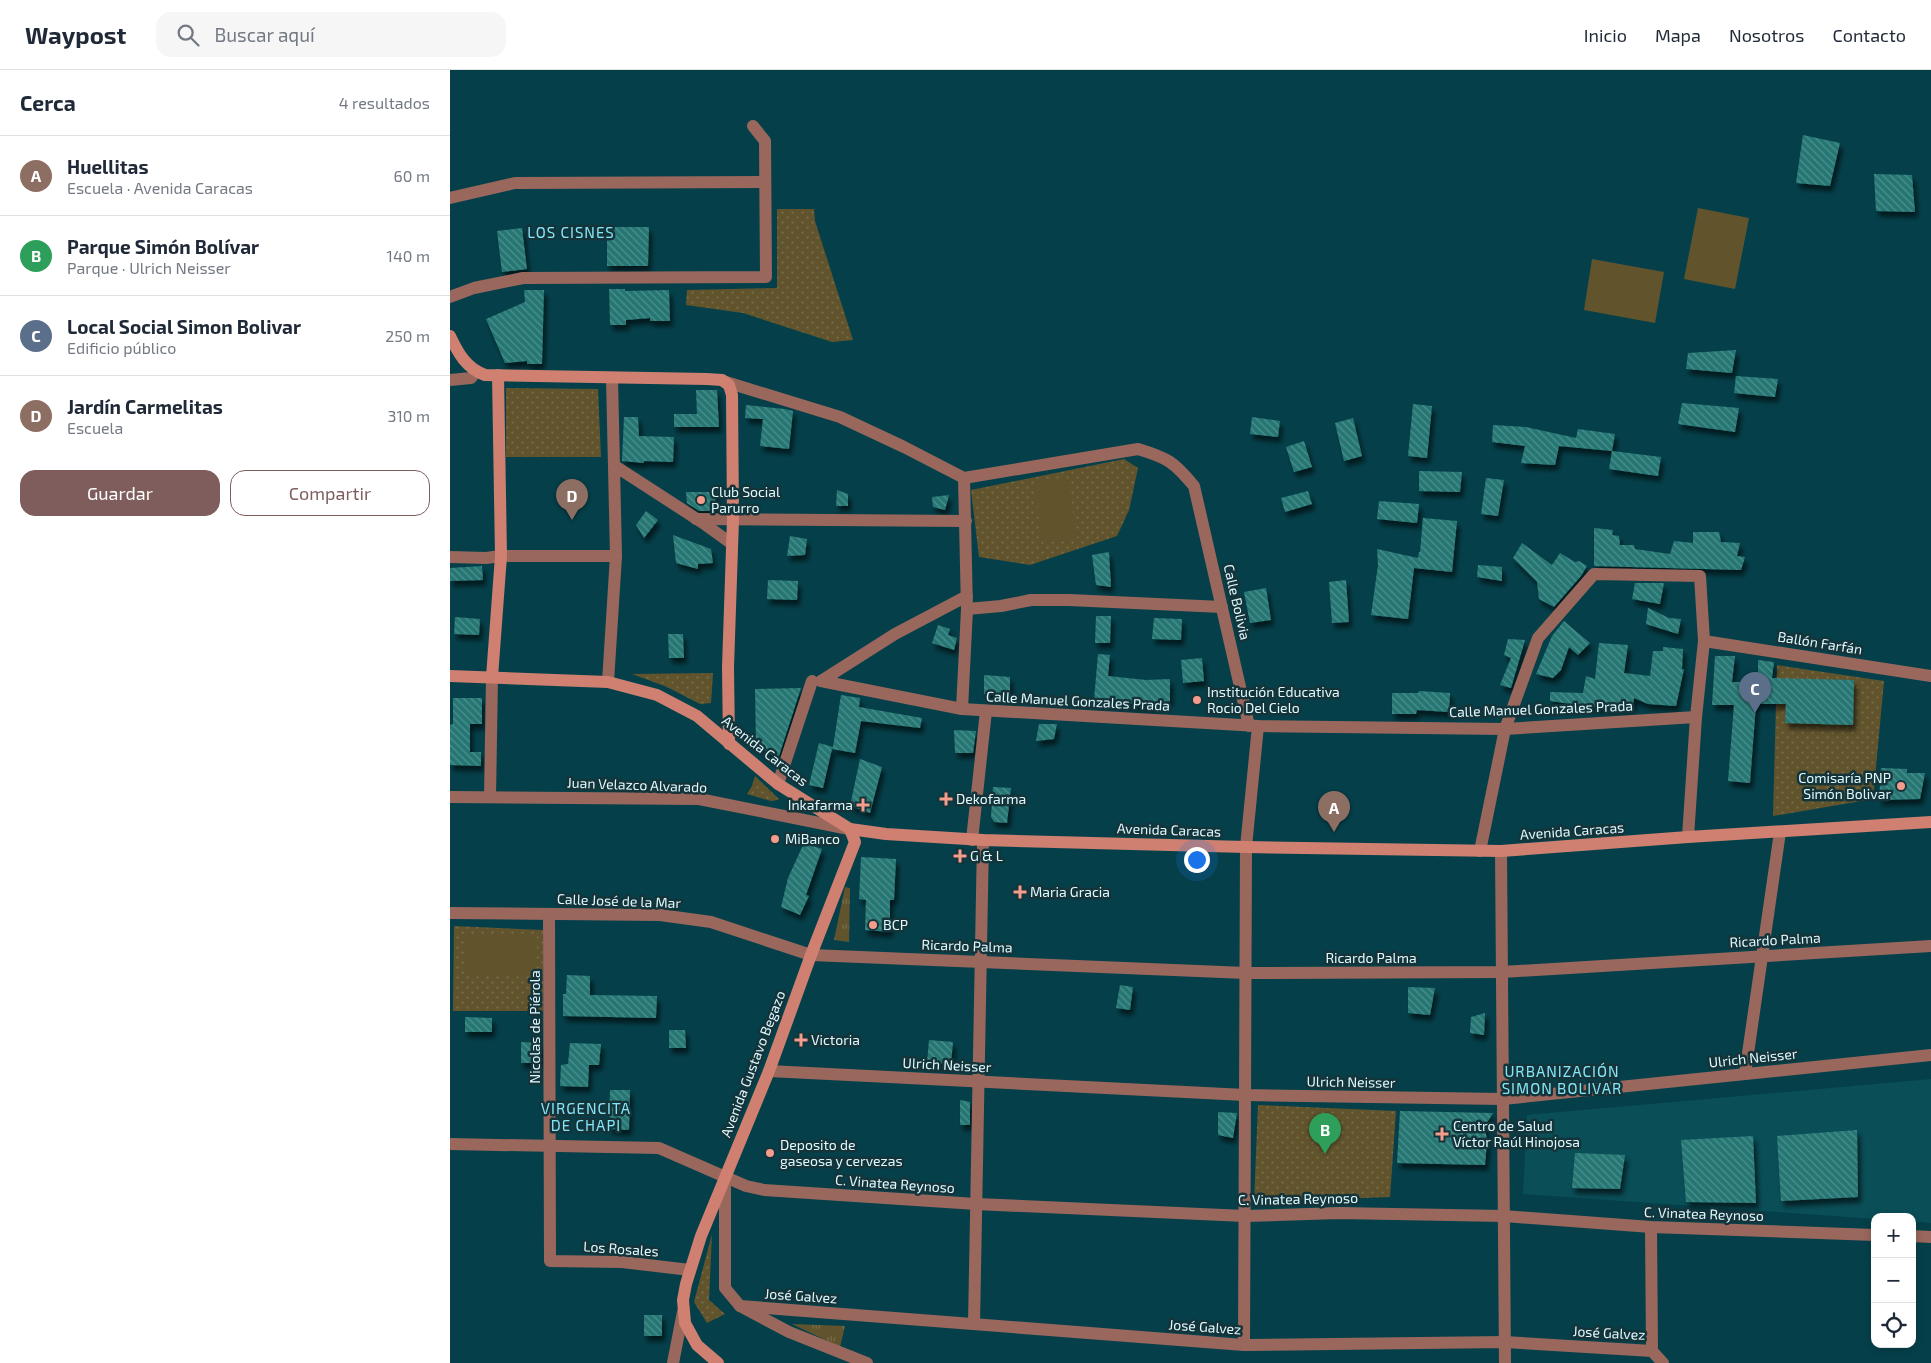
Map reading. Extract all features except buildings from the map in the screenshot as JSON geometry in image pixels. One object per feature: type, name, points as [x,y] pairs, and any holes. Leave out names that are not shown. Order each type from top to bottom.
[{"type":"main road","points":[[450,336],[467,365],[485,375],[707,379],[726,382],[731,388],[733,519],[728,667],[729,744]]},
{"type":"main road","points":[[492,677],[501,556],[498,375]]},
{"type":"main road","name":"Avenida Caracas","points":[[450,676],[608,682],[657,695],[697,716],[778,784],[850,830],[886,834],[977,840],[1501,851],[1931,822]]},
{"type":"main road","name":"Avenida Gustavo Begazo","points":[[683,1312],[683,1300],[690,1270],[704,1228],[770,1071],[811,955],[855,842],[850,830]]},
{"type":"main road","points":[[683,1312],[685,1323],[697,1345],[718,1363]]},
{"type":"street","points":[[450,297],[474,288],[523,278],[766,277],[765,141],[753,126]]},
{"type":"street","points":[[450,198],[515,183],[764,182]]},
{"type":"street","points":[[450,380],[471,378],[476,371]]},
{"type":"street","points":[[608,682],[616,556],[612,378]]},
{"type":"street","points":[[726,382],[840,417],[964,478],[967,609],[962,710]]},
{"type":"street","name":"Calle Bolivia","points":[[964,478],[1138,450],[1162,456],[1179,468],[1194,486],[1222,607],[1254,726],[1246,847],[1244,1345]]},
{"type":"street","points":[[615,466],[732,544]]},
{"type":"street","points":[[696,519],[966,521]]},
{"type":"street","points":[[450,557],[616,556]]},
{"type":"street","points":[[1480,851],[1505,729],[1538,638],[1594,574],[1700,576],[1704,641],[1696,718],[1688,837]]},
{"type":"street","points":[[778,784],[817,681],[895,634],[967,596]]},
{"type":"street","points":[[967,609],[1001,606],[1030,600],[1222,607]]},
{"type":"street","name":"Ballón Farfán","points":[[1704,641],[1931,676]]},
{"type":"street","points":[[490,797],[492,677]]},
{"type":"street","name":"Calle Manuel Gonzales Prada","points":[[817,681],[962,710],[1254,726],[1505,729],[1696,718]]},
{"type":"street","points":[[974,1324],[981,962],[977,840],[986,711]]},
{"type":"street","name":"Juan Velazco Alvarado","points":[[450,797],[699,799],[850,830]]},
{"type":"street","points":[[1745,1074],[1780,832]]},
{"type":"street","points":[[1501,851],[1505,1363]]},
{"type":"street","name":"Calle José de la Mar","points":[[450,913],[660,915],[712,922],[811,955]]},
{"type":"street","name":"Nicolas de Piérola","points":[[550,914],[550,1261]]},
{"type":"street","name":"Ricardo Palma","points":[[811,955],[1246,973],[1502,972],[1931,946]]},
{"type":"street","name":"Ulrich Neisser","points":[[770,1071],[1245,1095],[1503,1099],[1931,1055]]},
{"type":"street","name":"C. Vinatea Reynoso","points":[[450,1144],[659,1148],[746,1186],[764,1190],[976,1204],[1245,1216],[1339,1213],[1504,1216],[1651,1227],[1871,1236]]},
{"type":"street","points":[[725,1176],[725,1288],[740,1306],[789,1332],[867,1363]]},
{"type":"street","points":[[1651,1227],[1652,1351]]},
{"type":"street","points":[[1916,1236],[1931,1237]]},
{"type":"street","name":"Los Rosales","points":[[550,1261],[622,1262],[690,1270]]},
{"type":"street","name":"José Galvez","points":[[740,1306],[1244,1345],[1505,1342],[1652,1351],[1663,1363]]},
{"type":"street","points":[[673,1363],[683,1312]]},
{"type":"shaded area","points":[[1931,1079],[1931,1223],[1916,1221],[1916,1213],[1871,1213],[1871,1219],[1523,1194],[1527,1115]]},
{"type":"green space","points":[[1698,208],[1749,218],[1735,289],[1684,279]]},
{"type":"green space","points":[[777,209],[814,209],[815,221],[853,340],[832,342],[743,313],[686,305],[687,290],[777,288]]},
{"type":"green space","points":[[1592,259],[1664,272],[1655,323],[1584,310]]},
{"type":"green space","points":[[506,388],[598,389],[601,457],[506,457]]},
{"type":"green space","points":[[1124,459],[1138,468],[1129,510],[1117,536],[1030,565],[979,557],[971,490]]},
{"type":"green space","points":[[1067,477],[1077,538],[1043,543],[1033,483]]},
{"type":"green space","points":[[1777,665],[1884,681],[1873,799],[1773,816]]},
{"type":"green space","points":[[713,673],[711,703],[700,704],[667,687],[632,674]]},
{"type":"green space","points":[[755,776],[778,800],[771,801],[747,794]]},
{"type":"green space","points":[[845,887],[850,888],[849,942],[834,940]]},
{"type":"green space","points":[[454,926],[543,930],[543,1011],[453,1011]]},
{"type":"green space","points":[[465,934],[537,934],[536,974],[465,974]]},
{"type":"green space","points":[[1258,1105],[1396,1111],[1390,1197],[1254,1202]]},
{"type":"green space","points":[[712,1234],[709,1300],[725,1314],[707,1323],[694,1302]]},
{"type":"green space","points":[[792,1324],[845,1326],[840,1347]]},
{"type":"place","name":"Club Social Parurro","points":[[701,500]]},
{"type":"place","name":"Jardín Carmelitas","points":[[572,520]]},
{"type":"place","name":"Institución Educativa Rocio Del Cielo","points":[[1197,700]]},
{"type":"place","name":"Local Social Simon Bolivar","points":[[1755,713]]},
{"type":"place","name":"Comisaría PNP Simón Bolivar","points":[[1901,786]]},
{"type":"place","name":"Dekofarma","points":[[946,799]]},
{"type":"place","name":"Inkafarma","points":[[863,805]]},
{"type":"place","name":"Huellitas","points":[[1334,832]]},
{"type":"place","name":"MiBanco","points":[[775,839]]},
{"type":"place","name":"G & L","points":[[960,856]]},
{"type":"place","name":"Maria Gracia","points":[[1020,892]]},
{"type":"place","name":"BCP","points":[[873,925]]},
{"type":"place","name":"Victoria","points":[[801,1040]]},
{"type":"place","name":"Centro de Salud Víctor Raúl Hinojosa","points":[[1442,1134]]},
{"type":"place","name":"Deposito de gaseosa y cervezas","points":[[770,1153]]},
{"type":"place","name":"Parque Simón Bolívar","points":[[1325,1154]]},
{"type":"district","name":"LOS CISNES","points":[[571,233]]},
{"type":"district","name":"URBANIZACIÓN SIMON BOLIVAR","points":[[1562,1080]]},
{"type":"district","name":"VIRGENCITA DE CHAPI","points":[[586,1118]]}]
